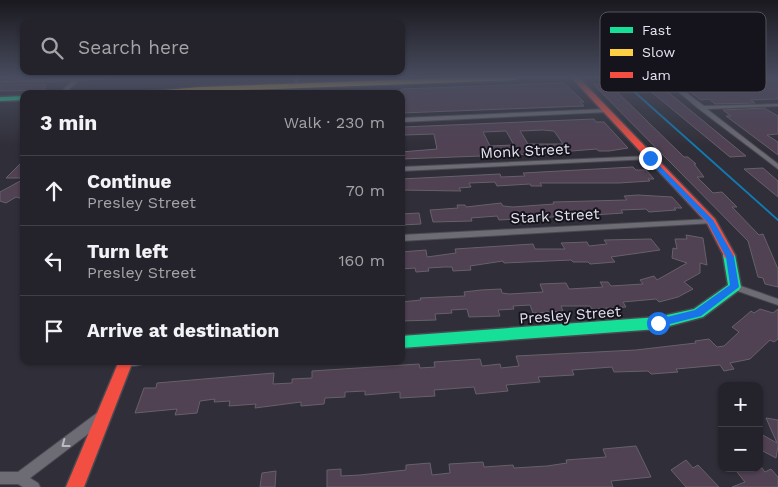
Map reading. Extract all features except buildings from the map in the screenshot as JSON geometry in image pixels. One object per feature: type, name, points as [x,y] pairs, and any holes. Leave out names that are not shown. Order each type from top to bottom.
[{"type":"street","points":[[596,101],[711,221],[730,257],[734,287],[778,302]]},
{"type":"street","points":[[692,101],[778,167]]},
{"type":"street","points":[[701,108],[777,106]]},
{"type":"street","points":[[405,120],[606,111]]},
{"type":"street","name":"Monk Street","points":[[405,169],[650,158]]},
{"type":"street","name":"Stark Street","points":[[405,238],[711,221]]},
{"type":"street","name":"Presley Street","points":[[405,342],[658,323],[698,313],[734,287]]},
{"type":"street","points":[[75,487],[125,365]]},
{"type":"street","points":[[20,478],[104,415]]},
{"type":"street","points":[[0,478],[20,478],[34,487]]},
{"type":"waterway","points":[[644,101],[778,220]]},
{"type":"traffic: fast","points":[[405,342],[658,323],[698,313],[735,287],[729,255]]},
{"type":"traffic: jam","points":[[597,101],[711,221],[729,255]]},
{"type":"traffic: jam","points":[[75,487],[124,365]]},
{"type":"route","points":[[650,158],[711,221],[730,257],[734,287],[698,313],[658,323]]}]
